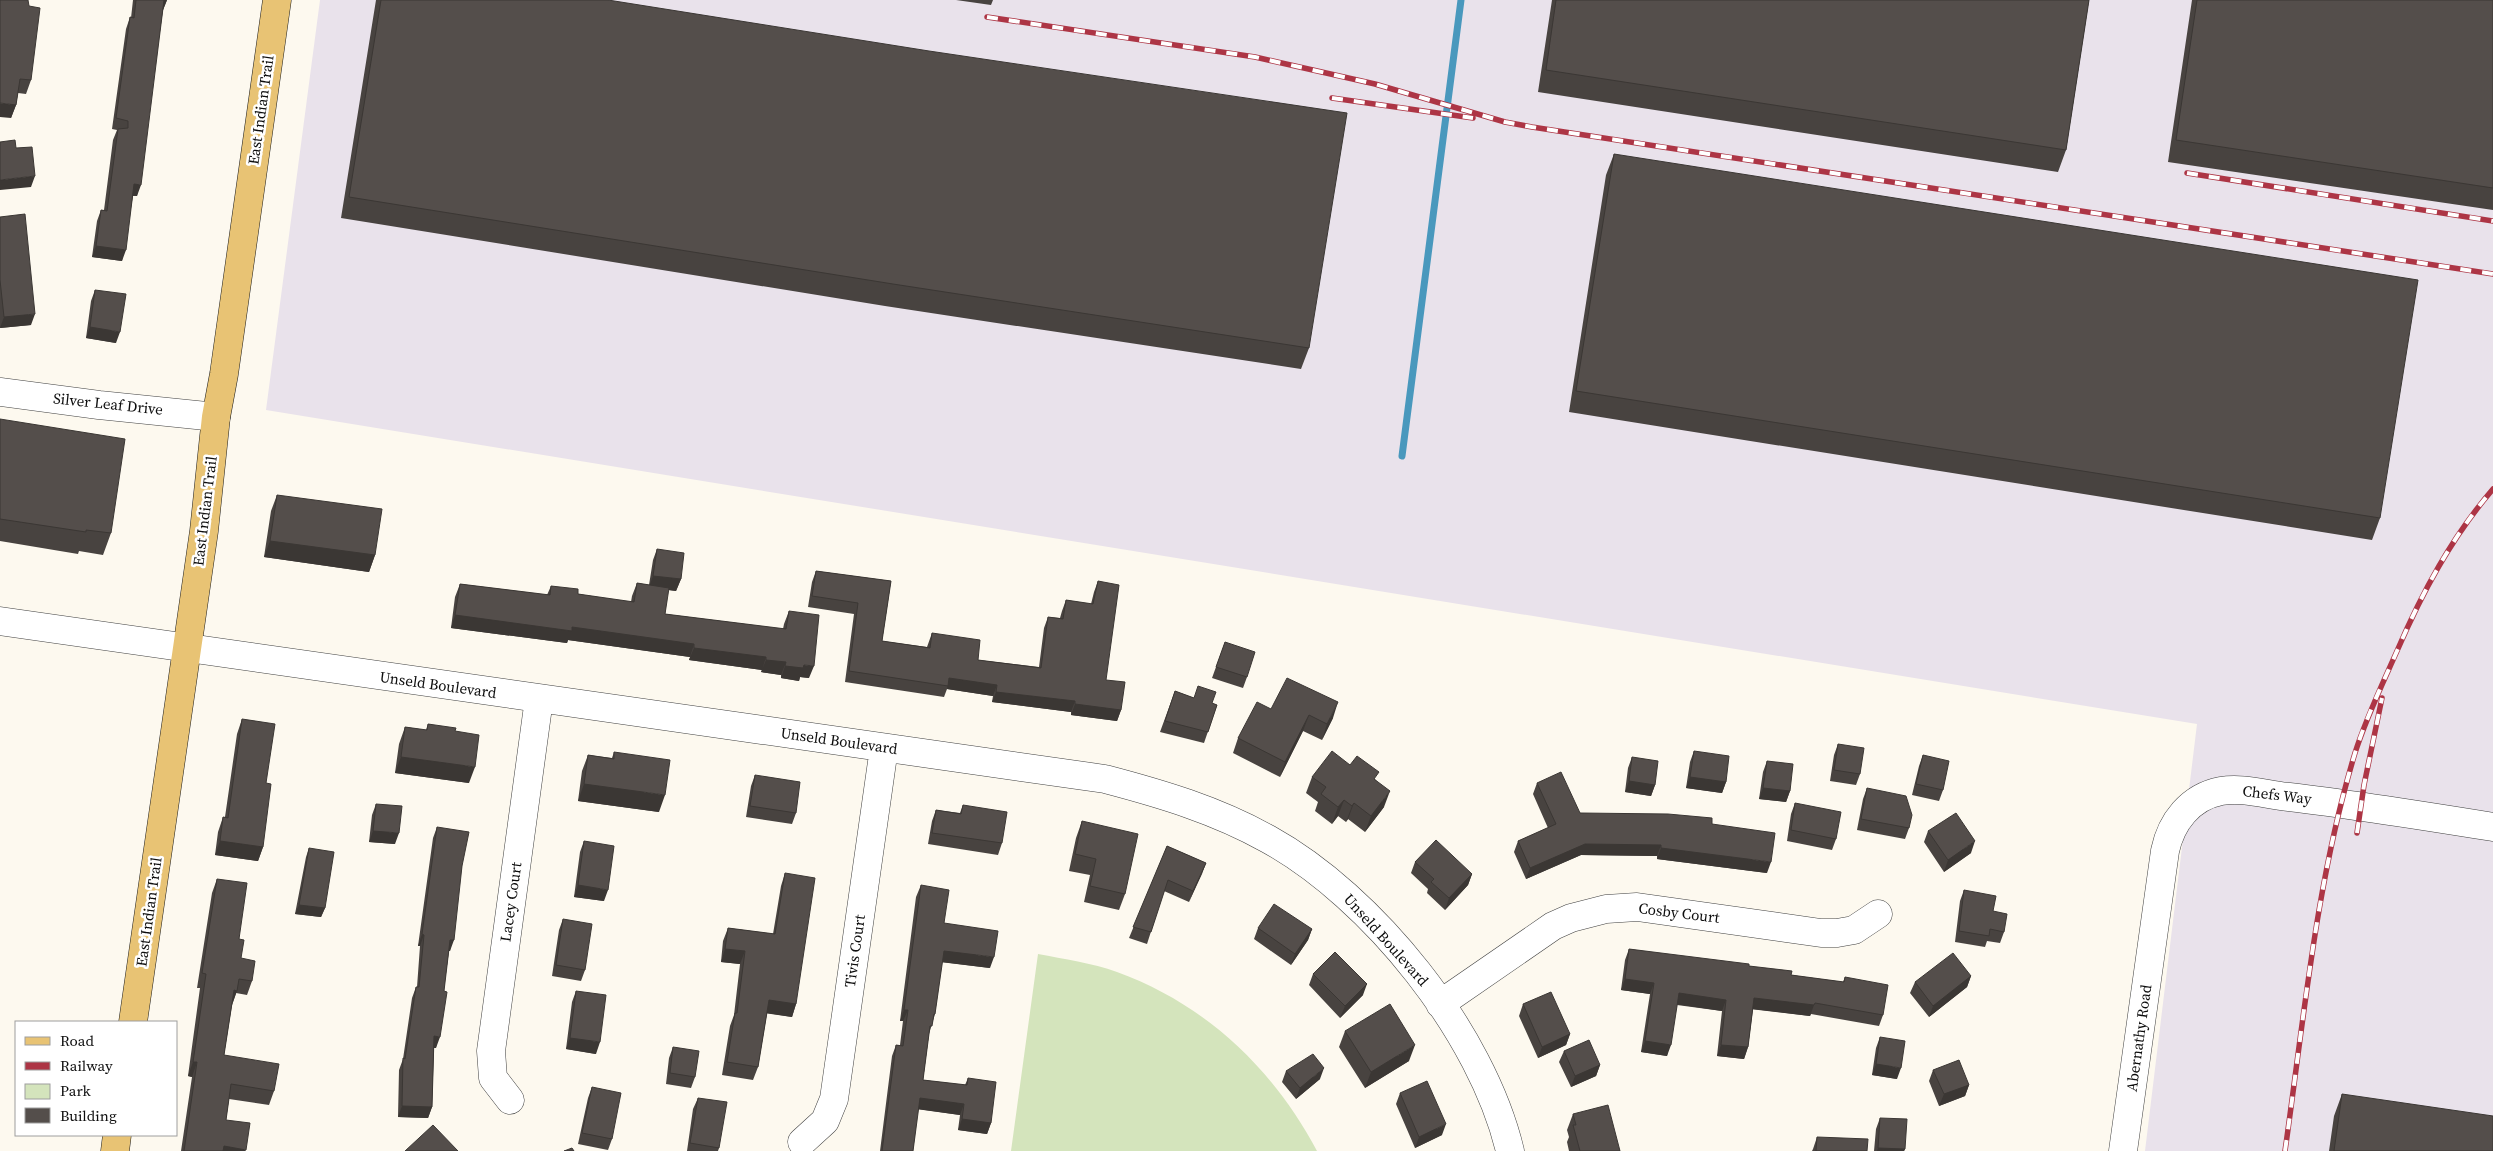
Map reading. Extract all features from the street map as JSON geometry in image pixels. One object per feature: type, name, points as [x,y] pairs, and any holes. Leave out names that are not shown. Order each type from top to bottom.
[{"type":"main road","name":"East Indian Trail","points":[[133,1021],[205,522],[216,417],[224,374],[276,0]]},
{"type":"main road","points":[[115,1151],[118,1136]]},
{"type":"street","name":"Silver Leaf Drive","points":[[0,392],[99,405],[216,417]]},
{"type":"street","name":"Unseld Boulevard","points":[[0,621],[186,649],[1106,778],[1177,798],[1209,810],[1269,839],[1342,892],[1372,920],[1425,980],[1479,1068],[1510,1151]]},
{"type":"street","name":"Lacey Court","points":[[510,1100],[493,1078],[490,1051],[539,699]]},
{"type":"street","name":"Tivis Court","points":[[802,1142],[825,1121],[834,1100],[884,748]]},
{"type":"street","name":"Chefs Way","points":[[2154,926],[2168,835],[2176,821],[2190,806],[2203,797],[2220,791],[2250,791],[2341,802],[2493,826]]},
{"type":"street","name":"Cosby Court","points":[[1440,1004],[1553,926],[1571,918],[1606,909],[1637,907],[1821,933],[1854,930],[1878,914]]},
{"type":"street","name":"Abernathy Road","points":[[2123,1151],[2154,926]]},
{"type":"shaded area","points":[[320,0],[2493,0],[2493,1151],[2145,1151],[2197,724],[266,410]]},
{"type":"green space","points":[[1038,954],[1117,972],[1149,985],[1207,1021],[1234,1042],[1258,1066],[1280,1093],[1317,1151],[1011,1151]]},
{"type":"building","points":[[0,0],[28,0],[29,6],[40,8],[31,80],[20,79],[16,105],[0,103]]},
{"type":"building","points":[[136,0],[164,0],[141,185],[134,184],[126,250],[96,246],[101,210],[107,211],[118,129],[128,128],[128,121],[116,118],[130,17],[134,18]]},
{"type":"building","points":[[381,0],[608,0],[929,51],[1347,113],[1309,348],[349,197]]},
{"type":"building","points":[[1556,0],[2089,0],[2066,150],[1546,70]]},
{"type":"building","points":[[2197,0],[2493,0],[2493,188],[2176,140]]},
{"type":"building","points":[[15,140],[16,148],[32,147],[35,176],[0,180],[0,142]]},
{"type":"building","points":[[1614,154],[2418,280],[2380,518],[1576,391]]},
{"type":"building","points":[[25,214],[35,314],[4,317],[0,280],[0,217]]},
{"type":"building","points":[[95,290],[126,294],[120,332],[90,327]]},
{"type":"building","points":[[0,419],[125,439],[111,533],[86,530],[86,532],[0,519]]},
{"type":"building","points":[[277,495],[382,509],[375,555],[270,541]]},
{"type":"building","points":[[657,549],[684,553],[681,579],[653,576]]},
{"type":"building","points":[[816,571],[891,581],[882,641],[930,648],[932,633],[980,640],[978,660],[1041,668],[1048,617],[1063,619],[1066,600],[1093,604],[1098,581],[1119,585],[1106,680],[1125,682],[1121,710],[1075,704],[1075,701],[996,692],[997,685],[949,678],[948,686],[849,671],[858,603],[812,596]]},
{"type":"building","points":[[637,583],[669,588],[665,614],[786,629],[789,611],[819,615],[814,666],[804,665],[803,668],[785,666],[786,662],[766,660],[766,657],[694,648],[694,644],[572,627],[572,631],[455,615],[460,584],[550,595],[551,586],[578,589],[578,594],[634,602]]},
{"type":"building","points":[[1225,642],[1255,652],[1247,677],[1216,667]]},
{"type":"building","points":[[1287,678],[1338,702],[1327,724],[1309,715],[1285,762],[1238,738],[1257,702],[1271,709]]},
{"type":"building","points":[[1198,686],[1216,692],[1212,703],[1217,705],[1208,732],[1165,721],[1175,691],[1194,698]]},
{"type":"building","points":[[242,719],[275,724],[266,783],[271,784],[263,847],[220,841],[223,817],[228,818]]},
{"type":"building","points":[[428,724],[456,728],[455,731],[479,735],[475,767],[401,757],[405,727],[427,730]]},
{"type":"building","points":[[1838,744],[1864,748],[1860,774],[1834,770]]},
{"type":"building","points":[[1332,751],[1350,765],[1357,756],[1379,772],[1374,779],[1390,791],[1371,816],[1354,803],[1352,806],[1344,800],[1338,807],[1321,794],[1326,787],[1312,777]]},
{"type":"building","points":[[1694,751],[1729,756],[1726,782],[1690,777]]},
{"type":"building","points":[[614,752],[670,760],[665,795],[584,784],[588,755],[614,759]]},
{"type":"building","points":[[1923,755],[1949,761],[1943,790],[1916,784]]},
{"type":"building","points":[[1632,757],[1658,761],[1655,785],[1629,781]]},
{"type":"building","points":[[1767,761],[1793,764],[1790,791],[1763,788]]},
{"type":"building","points":[[1561,772],[1580,813],[1668,814],[1712,818],[1712,824],[1775,833],[1771,862],[1661,848],[1661,845],[1585,844],[1530,868],[1518,841],[1556,824],[1537,783]]},
{"type":"building","points":[[755,775],[800,782],[796,813],[750,806]]},
{"type":"building","points":[[1867,788],[1906,796],[1912,815],[1909,828],[1861,819]]},
{"type":"building","points":[[1795,803],[1841,812],[1836,839],[1791,830]]},
{"type":"building","points":[[376,804],[402,806],[399,833],[373,831]]},
{"type":"building","points":[[963,805],[1007,812],[1002,843],[932,833],[936,810],[961,814]]},
{"type":"building","points":[[1956,813],[1975,841],[1948,860],[1928,831]]},
{"type":"building","points":[[1082,821],[1138,834],[1125,894],[1090,886],[1096,859],[1075,854]]},
{"type":"building","points":[[437,827],[469,832],[462,866],[454,940],[450,940],[444,991],[447,992],[440,1037],[434,1036],[432,1107],[402,1106],[403,1058],[405,1059],[416,987],[419,987],[424,935],[422,934]]},
{"type":"building","points":[[1436,840],[1472,874],[1449,898],[1431,882],[1434,879],[1415,862]]},
{"type":"building","points":[[584,841],[614,846],[608,890],[578,885]]},
{"type":"building","points":[[1167,846],[1206,863],[1193,891],[1168,880],[1151,932],[1133,927]]},
{"type":"building","points":[[309,848],[334,852],[325,908],[299,905]]},
{"type":"building","points":[[785,873],[815,878],[796,1004],[769,1000],[758,1067],[727,1062],[735,1013],[737,1013],[745,951],[725,949],[728,928],[775,934]]},
{"type":"building","points":[[217,879],[247,883],[239,939],[244,940],[241,958],[255,961],[252,981],[239,979],[237,991],[234,990],[224,1055],[279,1064],[274,1091],[231,1084],[226,1120],[250,1123],[246,1150],[224,1146],[223,1151],[184,1151],[197,1062],[193,1062],[206,974],[202,973]]},
{"type":"building","points":[[921,885],[949,890],[944,923],[998,931],[994,957],[944,951],[935,1014],[932,1026],[930,1026],[923,1080],[967,1085],[968,1078],[996,1082],[991,1123],[962,1119],[964,1104],[920,1098],[913,1151],[882,1151],[896,1045],[903,1046],[908,1010],[904,1010]]},
{"type":"building","points":[[1964,890],[1996,896],[1993,911],[2007,914],[2004,932],[1990,929],[1989,936],[1959,931]]},
{"type":"building","points":[[1274,904],[1312,929],[1295,954],[1258,928]]},
{"type":"building","points":[[563,919],[592,924],[585,970],[556,965]]},
{"type":"building","points":[[1629,949],[1749,964],[1749,966],[1792,971],[1791,975],[1844,982],[1845,977],[1888,985],[1883,1015],[1815,1003],[1814,1005],[1754,998],[1748,1047],[1721,1045],[1726,1000],[1679,993],[1671,1045],[1645,1041],[1654,983],[1625,979]]},
{"type":"building","points":[[1335,952],[1367,984],[1345,1006],[1313,974]]},
{"type":"building","points":[[1953,953],[1971,976],[1933,1006],[1915,982]]},
{"type":"building","points":[[576,991],[606,995],[600,1042],[570,1038]]},
{"type":"building","points":[[1551,992],[1570,1034],[1542,1047],[1523,1004]]},
{"type":"building","points":[[1390,1004],[1415,1045],[1371,1072],[1345,1031]]},
{"type":"building","points":[[1880,1037],[1905,1041],[1901,1068],[1876,1064]]},
{"type":"building","points":[[1589,1040],[1600,1065],[1575,1076],[1564,1051]]},
{"type":"building","points":[[673,1047],[699,1051],[695,1077],[670,1073]]},
{"type":"building","points":[[1313,1054],[1324,1068],[1300,1088],[1286,1071]]},
{"type":"building","points":[[1959,1060],[1969,1085],[1944,1094],[1933,1070]]},
{"type":"building","points":[[1427,1081],[1446,1124],[1419,1137],[1400,1093]]},
{"type":"building","points":[[592,1087],[621,1093],[612,1139],[582,1133]]},
{"type":"building","points":[[2342,1094],[2493,1116],[2493,1151],[2334,1151]]},
{"type":"building","points":[[698,1098],[727,1102],[719,1148],[690,1143]]},
{"type":"building","points":[[1608,1105],[1620,1151],[1580,1151],[1573,1125],[1576,1125],[1573,1114]]},
{"type":"building","points":[[1880,1118],[1907,1119],[1905,1149],[1878,1148]]},
{"type":"building","points":[[433,1125],[458,1151],[405,1151]]},
{"type":"building","points":[[1817,1137],[1868,1139],[1867,1151],[1816,1151]]},
{"type":"waterway","points":[[1402,456],[1461,0]]},
{"type":"railway","points":[[987,17],[1255,57],[1375,84],[1505,122],[1532,127],[2493,274]]},
{"type":"railway","points":[[1332,98],[1473,118]]},
{"type":"railway","points":[[2187,173],[2493,221]]},
{"type":"railway","points":[[2285,1151],[2312,950],[2330,851],[2355,753],[2374,702],[2427,587],[2451,546],[2493,489]]},
{"type":"railway","points":[[2357,833],[2364,785],[2382,698]]}]
